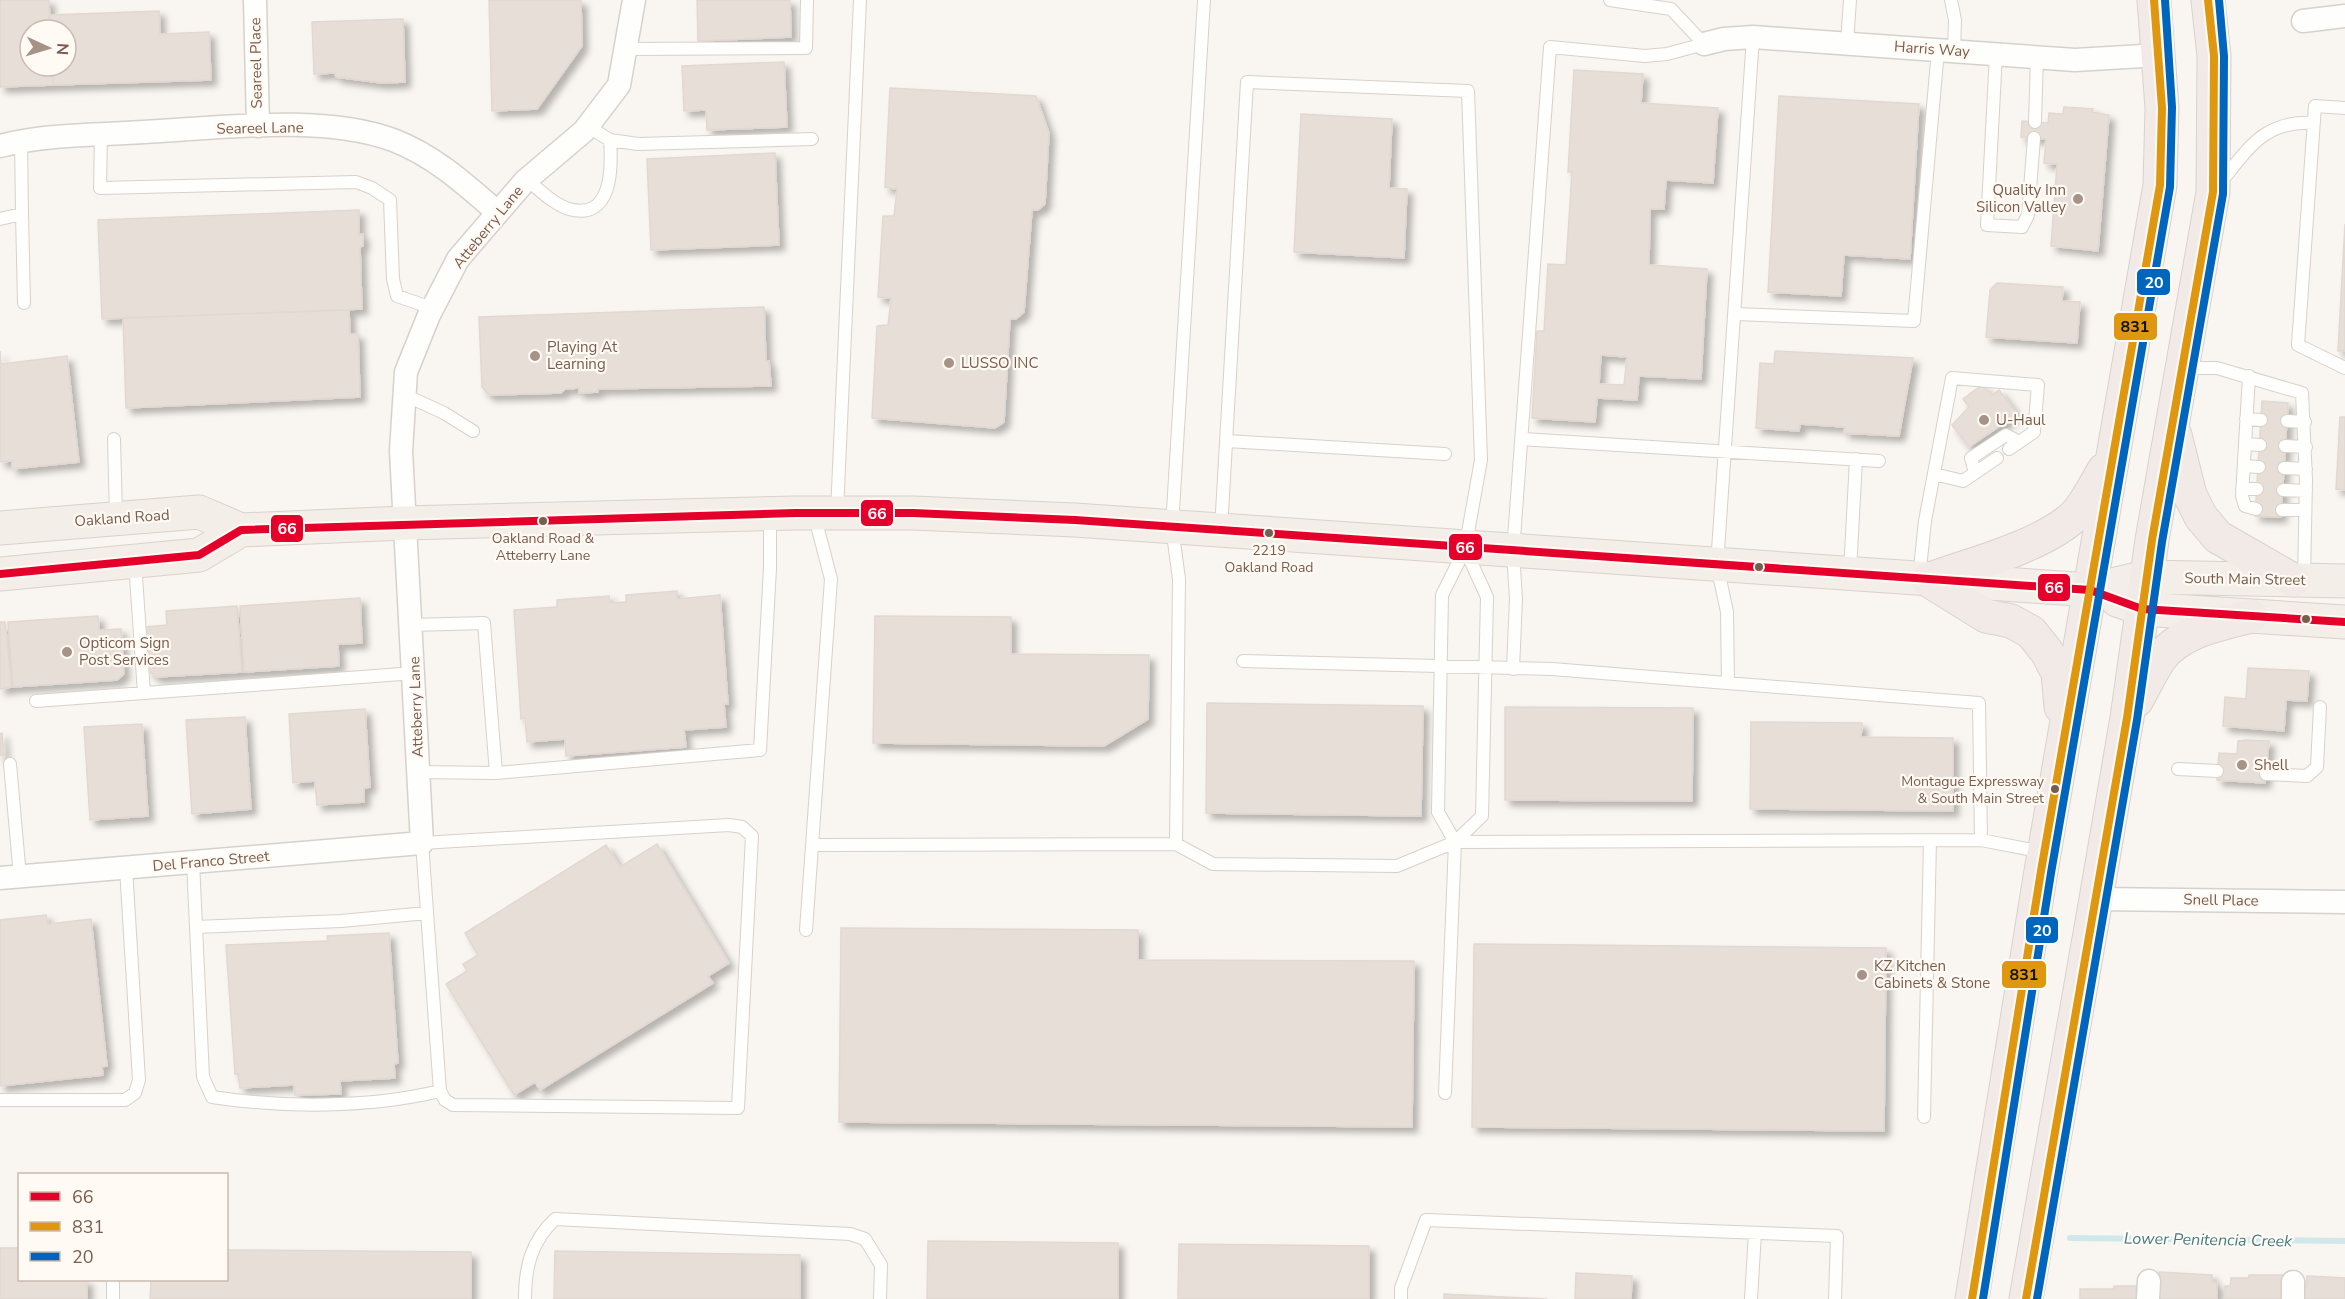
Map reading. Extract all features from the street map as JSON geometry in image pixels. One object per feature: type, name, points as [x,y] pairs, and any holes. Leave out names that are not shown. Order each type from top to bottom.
[{"type":"highway","points":[[1972,1299],[2044,852],[2160,185],[2163,147],[2160,55],[2154,0]]},
{"type":"highway","points":[[2026,1299],[2127,718],[2146,576],[2213,192],[2216,123],[2214,56],[2208,0]]},
{"type":"highway","points":[[2172,422],[2190,495],[2201,517],[2218,537],[2298,580]]},
{"type":"highway","points":[[1924,580],[2038,540],[2067,522],[2087,500],[2112,456]]},
{"type":"highway","points":[[1924,580],[1986,616],[2011,621],[2031,632],[2047,652],[2058,674],[2064,736]]},
{"type":"highway","points":[[2127,718],[2160,658],[2178,642],[2206,628],[2251,616]]},
{"type":"main road","name":"Oakland Road","points":[[0,528],[199,512],[241,530],[770,513],[947,514],[1172,527],[1465,549],[2090,590],[2142,609]]},
{"type":"main road","name":"Oakland Road","points":[[0,574],[199,555],[241,530]]},
{"type":"main road","name":"Oakland Road","points":[[2090,590],[2146,576]]},
{"type":"main road","name":"South Main Street","points":[[2146,576],[2345,580]]},
{"type":"main road","points":[[2142,609],[2345,622]]},
{"type":"street","name":"Seareel Place","points":[[255,0],[258,126]]},
{"type":"street","name":"Atteberry Lane","points":[[422,843],[415,673],[401,451],[406,372],[432,308],[458,259],[527,180],[587,126],[619,85],[634,0]]},
{"type":"street","points":[[2303,21],[2345,16]]},
{"type":"street","name":"Harris Way","points":[[1704,44],[1724,39],[1753,37],[2075,60],[2160,55]]},
{"type":"street","name":"Seareel Lane","points":[[10,143],[258,126],[327,127],[362,132],[392,140],[421,153],[456,176],[497,212]]},
{"type":"street","name":"Del Franco Street","points":[[10,877],[422,843]]},
{"type":"street","name":"Snell Place","points":[[2096,899],[2345,902]]},
{"type":"lane","points":[[626,49],[806,48],[807,0]]},
{"type":"lane","points":[[806,930],[831,579],[826,513],[860,0]]},
{"type":"lane","points":[[1176,844],[1179,579],[1172,527],[1204,0]]},
{"type":"lane","points":[[1513,669],[1516,599],[1513,552],[1550,47],[1645,56],[1667,54],[1704,44],[1671,9],[1610,0]]},
{"type":"lane","points":[[1847,43],[1850,0]]},
{"type":"lane","points":[[1735,314],[1914,321],[1946,51],[1955,20],[1951,0]]},
{"type":"lane","points":[[1728,683],[1727,612],[1717,565],[1753,37]]},
{"type":"lane","points":[[1996,54],[1987,225],[2022,226],[2028,215],[2034,138]]},
{"type":"lane","points":[[2035,123],[2037,56]]},
{"type":"lane","points":[[1221,531],[1247,82],[1468,91],[1481,460],[1465,549],[1442,595],[1438,812],[1455,842],[1445,1093]]},
{"type":"lane","points":[[2345,108],[2315,106],[2298,345],[2345,368]]},
{"type":"lane","points":[[2213,192],[2257,140],[2272,129],[2292,122],[2314,123]]},
{"type":"lane","points":[[587,126],[610,140],[638,144],[812,139]]},
{"type":"lane","points":[[101,135],[100,188],[356,182],[372,188],[390,200],[393,279],[397,296],[432,308]]},
{"type":"lane","points":[[527,180],[556,202],[571,210],[592,208],[605,198],[612,169],[610,140]]},
{"type":"lane","points":[[10,143],[22,214],[24,303]]},
{"type":"lane","points":[[0,219],[22,214]]},
{"type":"lane","points":[[2182,368],[2217,368],[2302,393],[2305,422],[2306,491],[2298,580]]},
{"type":"lane","points":[[2249,376],[2242,489],[2245,506],[2256,509]]},
{"type":"lane","points":[[1924,580],[1925,521],[1952,378],[2038,385],[2034,432],[2014,446],[2006,435],[1971,458],[1975,473]]},
{"type":"lane","points":[[405,395],[444,413],[473,431]]},
{"type":"lane","points":[[2246,419],[2261,420]]},
{"type":"lane","points":[[2287,421],[2305,422]]},
{"type":"lane","points":[[1522,439],[1879,461]]},
{"type":"lane","points":[[114,440],[116,517]]},
{"type":"lane","points":[[1227,441],[1445,454]]},
{"type":"lane","points":[[2245,444],[2260,445]]},
{"type":"lane","points":[[2285,446],[2306,447]]},
{"type":"lane","points":[[1934,474],[1963,481],[1997,458]]},
{"type":"lane","points":[[1850,574],[1856,459]]},
{"type":"lane","points":[[2244,466],[2259,467]]},
{"type":"lane","points":[[2284,468],[2306,469]]},
{"type":"lane","points":[[2242,489],[2257,489]]},
{"type":"lane","points":[[2283,490],[2306,491]]},
{"type":"lane","points":[[2282,510],[2305,510]]},
{"type":"lane","points":[[418,772],[496,773],[760,750],[770,568],[770,513]]},
{"type":"lane","points":[[812,845],[1176,844],[1213,864],[1397,866],[1455,842],[1482,816],[1487,597],[1465,549]]},
{"type":"lane","points":[[135,561],[144,693]]},
{"type":"lane","points":[[412,625],[484,623],[496,773]]},
{"type":"lane","points":[[1243,660],[1552,669],[1979,703],[1981,840]]},
{"type":"lane","points":[[36,701],[415,673]]},
{"type":"lane","points":[[2266,774],[2307,776],[2317,767],[2320,707]]},
{"type":"lane","points":[[10,764],[10,877]]},
{"type":"lane","points":[[2178,769],[2217,771]]},
{"type":"lane","points":[[729,825],[742,827],[752,836],[738,1108],[453,1105],[445,1100],[440,1091],[427,913],[422,843],[729,825]]},
{"type":"lane","points":[[1924,1117],[1930,840]]},
{"type":"lane","points":[[1455,842],[1981,840],[2044,852]]},
{"type":"lane","points":[[193,862],[203,1077],[212,1097],[258,1104],[322,1103],[387,1100],[440,1091]]},
{"type":"lane","points":[[0,1100],[125,1100],[135,1093],[139,1080],[126,868]]},
{"type":"lane","points":[[196,927],[341,921],[427,913]]},
{"type":"lane","points":[[525,1299],[528,1260],[543,1230],[555,1219],[850,1234],[866,1239],[881,1266],[880,1299]]},
{"type":"lane","points":[[1401,1299],[1401,1288],[1426,1220],[1837,1236],[1835,1299]]},
{"type":"lane","points":[[1751,1299],[1755,1233]]},
{"type":"lane","points":[[113,1281],[113,1299]]},
{"type":"building","points":[[0,0],[49,0],[50,18],[18,18],[18,78],[53,78],[53,85],[0,87]]},
{"type":"building","points":[[489,0],[581,0],[582,46],[537,109],[492,111]]},
{"type":"building","points":[[697,0],[790,0],[791,37],[698,41]]},
{"type":"building","points":[[159,11],[160,34],[209,32],[211,80],[53,85],[53,78],[78,78],[78,18],[49,18],[49,15]]},
{"type":"building","points":[[403,19],[405,82],[382,83],[336,77],[335,73],[314,74],[312,22]]},
{"type":"building","points":[[784,62],[787,127],[707,130],[706,110],[684,111],[682,66]]},
{"type":"building","points":[[1574,70],[1643,74],[1641,103],[1718,108],[1713,183],[1666,180],[1664,209],[1650,209],[1649,265],[1707,269],[1701,379],[1639,376],[1637,400],[1597,398],[1595,422],[1532,418],[1537,331],[1544,331],[1548,264],[1566,265],[1572,172],[1568,172]],"holes":[[[1601,355],[1627,357],[1624,385],[1599,384]]]},
{"type":"building","points":[[890,88],[1036,96],[1049,133],[1045,204],[1038,210],[1032,210],[1024,312],[1016,319],[1010,319],[1004,422],[995,428],[872,418],[877,326],[888,325],[891,298],[878,297],[883,216],[894,216],[897,189],[885,187]]},
{"type":"building","points":[[1779,96],[1919,104],[1910,259],[1844,255],[1841,296],[1768,292]]},
{"type":"building","name":"Quality Inn Silicon Valley","points":[[2064,107],[2093,109],[2092,112],[2109,115],[2098,251],[2051,246],[2057,164],[2044,163],[2046,139],[2021,137],[2022,121],[2048,123],[2049,113],[2063,114]]},
{"type":"building","points":[[1301,114],[1392,119],[1389,188],[1407,189],[1404,258],[1294,252]]},
{"type":"building","points":[[775,153],[779,245],[651,250],[647,159]]},
{"type":"building","points":[[359,210],[359,235],[363,234],[363,246],[360,247],[362,309],[102,319],[98,220]]},
{"type":"building","points":[[2345,224],[2345,351],[2338,351]]},
{"type":"building","points":[[1997,283],[2063,287],[2062,301],[2080,302],[2077,343],[1986,337],[1990,290]]},
{"type":"building","points":[[764,307],[766,361],[769,361],[771,386],[598,389],[598,392],[579,393],[579,388],[565,389],[561,393],[489,395],[482,387],[479,317]]},
{"type":"building","points":[[349,310],[350,334],[358,334],[360,397],[126,408],[123,318]]},
{"type":"building","points":[[0,351],[1,364],[67,356],[79,462],[12,469],[12,461],[0,462]]},
{"type":"building","points":[[1775,351],[1913,358],[1899,436],[1844,433],[1845,427],[1800,424],[1799,431],[1756,428],[1760,363],[1774,364]]},
{"type":"building","name":"U-Haul","points":[[1982,385],[1992,395],[1999,390],[2017,414],[1969,447],[1952,425],[1969,407],[1963,399]]},
{"type":"building","points":[[2262,401],[2288,403],[2281,517],[2255,516]]},
{"type":"building","points":[[2340,417],[2345,417],[2345,490],[2336,489]]},
{"type":"building","points":[[677,591],[677,599],[720,595],[728,704],[724,704],[726,727],[684,730],[686,747],[566,756],[565,739],[527,742],[525,718],[521,719],[514,610],[557,607],[557,600],[609,596],[610,603],[626,602],[626,595]]},
{"type":"building","points":[[360,598],[362,643],[338,644],[339,666],[244,672],[240,606]]},
{"type":"building","points":[[237,606],[242,672],[156,677],[148,670],[145,627],[167,625],[166,611]]},
{"type":"building","name":"Opticom Sign Post Services","points":[[98,616],[99,630],[121,629],[124,674],[117,680],[13,687],[8,622]]},
{"type":"building","points":[[875,616],[1011,617],[1011,654],[1149,655],[1148,719],[1104,746],[873,743]]},
{"type":"building","points":[[0,622],[5,622],[12,687],[0,689]]},
{"type":"building","name":"Shell","points":[[2248,668],[2309,671],[2307,701],[2286,700],[2284,731],[2223,726],[2225,697],[2246,699]]},
{"type":"building","points":[[1207,703],[1423,706],[1421,816],[1206,813]]},
{"type":"building","points":[[1505,707],[1693,708],[1692,801],[1505,800]]},
{"type":"building","points":[[365,709],[370,787],[364,788],[364,802],[317,805],[315,781],[293,783],[289,714]]},
{"type":"building","points":[[245,717],[251,809],[192,814],[186,720]]},
{"type":"building","points":[[1751,722],[1862,723],[1861,737],[1953,738],[1953,811],[1750,809]]},
{"type":"building","points":[[142,724],[148,816],[90,820],[84,727]]},
{"type":"building","points":[[2,733],[4,755],[0,756],[0,734]]},
{"type":"building","name":"Shell","points":[[2238,741],[2269,741],[2265,783],[2217,780],[2219,753],[2237,754]]},
{"type":"building","points":[[657,844],[729,963],[708,976],[713,983],[540,1090],[535,1082],[514,1095],[446,984],[467,971],[463,964],[478,955],[465,933],[606,845],[620,867]]},
{"type":"building","points":[[46,915],[48,924],[91,919],[107,1066],[102,1067],[103,1075],[0,1086],[0,920]]},
{"type":"building","points":[[841,928],[1138,930],[1138,960],[1414,961],[1412,1127],[839,1122]]},
{"type":"building","points":[[389,933],[398,1063],[394,1064],[395,1078],[340,1081],[341,1094],[295,1095],[294,1085],[240,1088],[238,1074],[235,1074],[226,945],[328,941],[327,936]]},
{"type":"building","points":[[1474,944],[1886,948],[1884,1131],[1472,1127]]},
{"type":"building","points":[[928,1241],[1118,1243],[1118,1299],[927,1299]]},
{"type":"building","points":[[1179,1244],[1369,1246],[1369,1299],[1178,1299]]},
{"type":"building","points":[[0,1248],[18,1248],[18,1281],[87,1281],[87,1299],[0,1299]]},
{"type":"building","points":[[228,1250],[471,1252],[471,1299],[150,1299],[151,1281],[228,1281]]},
{"type":"building","points":[[555,1251],[800,1255],[800,1299],[554,1299]]},
{"type":"building","points":[[2159,1272],[2212,1275],[2212,1282],[2217,1283],[2217,1299],[2159,1299]]},
{"type":"building","points":[[1576,1273],[1632,1276],[1631,1299],[1575,1299]]},
{"type":"building","points":[[2249,1275],[2283,1275],[2283,1299],[2225,1299],[2225,1286],[2230,1286],[2231,1278],[2249,1278]]},
{"type":"building","points":[[2307,1276],[2345,1278],[2345,1299],[2304,1299]]},
{"type":"building","points":[[2114,1286],[2136,1286],[2136,1299],[2080,1299],[2080,1289],[2114,1289]]},
{"type":"building","points":[[1444,1294],[1547,1299],[1444,1299]]},
{"type":"waterway","name":"Lower Penitencia Creek","points":[[2070,1238],[2345,1241]]},
{"type":"transit line","name":"831","points":[[1972,1299],[2041,871],[2160,185],[2162,108],[2154,0]]},
{"type":"transit line","name":"20","points":[[1983,1299],[2051,873],[2170,187],[2172,107],[2165,0]]},
{"type":"transit line","name":"831","points":[[2026,1299],[2127,718],[2152,540],[2213,192],[2214,56],[2208,0]]},
{"type":"transit line","name":"20","points":[[2037,1299],[2137,720],[2162,542],[2223,194],[2224,56],[2219,0]]},
{"type":"transit line","name":"66","points":[[0,574],[199,555],[241,530],[795,513],[913,513],[1075,520],[2090,590],[2142,609],[2345,622]]},
{"type":"place","name":"Quality Inn Silicon Valley","points":[[2078,199]]},
{"type":"place","name":"Playing At Learning","points":[[535,356]]},
{"type":"place","name":"LUSSO INC","points":[[949,363]]},
{"type":"place","name":"U-Haul","points":[[1984,420]]},
{"type":"place","name":"Oakland Road & Atteberry Lane","points":[[543,521]]},
{"type":"place","name":"2219 Oakland Road","points":[[1269,533]]},
{"type":"place","name":"Opticom Sign Post Services","points":[[67,652]]},
{"type":"place","name":"Shell","points":[[2242,765]]},
{"type":"place","name":"Montague Expressway & South Main Street","points":[[2055,789]]},
{"type":"place","name":"KZ Kitchen Cabinets & Stone","points":[[1862,975]]}]
